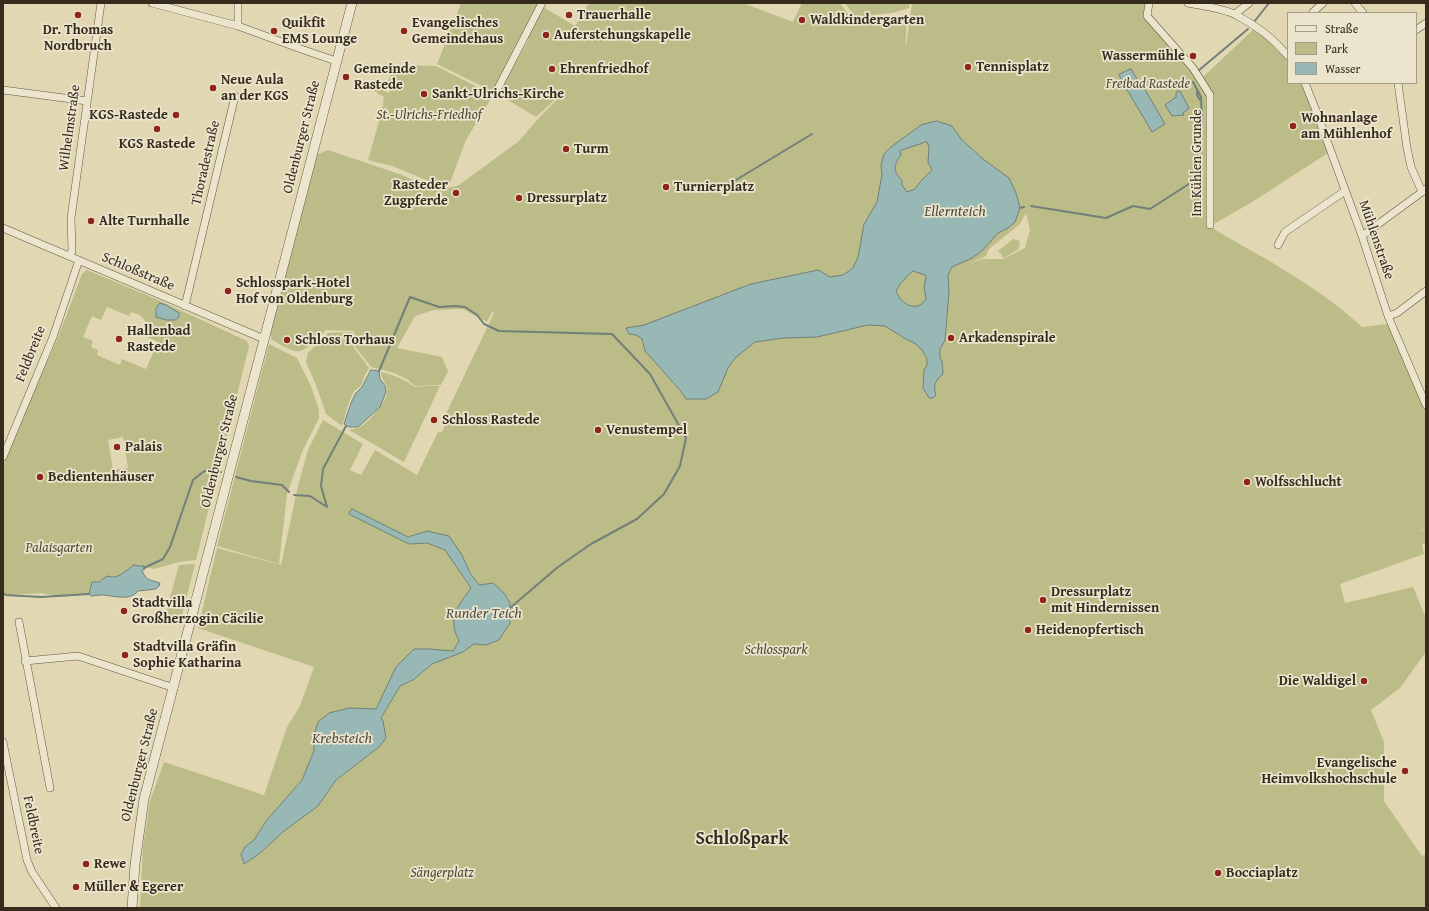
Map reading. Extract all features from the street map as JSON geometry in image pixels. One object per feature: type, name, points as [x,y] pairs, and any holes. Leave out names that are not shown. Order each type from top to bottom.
[{"type":"street","name":"Wilhelmstraße","points":[[70,256],[72,251],[71,218],[101,3]]},
{"type":"street","points":[[152,3],[238,26],[336,61]]},
{"type":"street","points":[[238,3],[238,26]]},
{"type":"street","name":"Oldenburger Straße","points":[[132,908],[134,864],[144,799],[352,3]]},
{"type":"street","points":[[495,94],[542,3]]},
{"type":"street","name":"Im Kühlen Grunde","points":[[1148,3],[1147,16],[1193,68],[1210,95],[1210,226]]},
{"type":"street","points":[[1188,3],[1236,14],[1264,32],[1287,55]]},
{"type":"street","points":[[1236,14],[1248,3]]},
{"type":"street","points":[[1313,12],[1323,3]]},
{"type":"street","points":[[1355,3],[1362,12]]},
{"type":"street","points":[[1417,29],[1426,23]]},
{"type":"street","name":"Mühlenstraße","points":[[1304,84],[1315,108],[1362,236],[1388,316],[1426,405]]},
{"type":"street","points":[[1362,236],[1424,191],[1411,167],[1398,84]]},
{"type":"street","points":[[3,90],[87,101]]},
{"type":"street","name":"Thoradestraße","points":[[185,306],[235,96]]},
{"type":"street","points":[[1278,245],[1285,232],[1345,191]]},
{"type":"street","name":"Schloßstraße","points":[[3,228],[264,339]]},
{"type":"street","name":"Feldbreite","points":[[3,457],[53,337],[79,260]]},
{"type":"street","points":[[1388,316],[1397,313],[1426,291]]},
{"type":"street","points":[[19,622],[25,661],[50,788]]},
{"type":"street","points":[[25,661],[78,656],[174,688]]},
{"type":"street","name":"Feldbreite","points":[[3,742],[27,860],[32,872],[56,908]]},
{"type":"green space","name":"Schlosspark","points":[[461,3],[542,3],[541,6],[575,26],[589,3],[743,3],[793,22],[802,3],[840,3],[853,21],[889,16],[901,19],[906,24],[906,46],[912,3],[1147,3],[1146,16],[1201,79],[1255,28],[1287,55],[1287,84],[1305,84],[1331,151],[1249,204],[1210,226],[1292,275],[1328,299],[1362,327],[1389,324],[1426,406],[1426,528],[1416,532],[1426,529],[1426,543],[1422,544],[1424,554],[1340,584],[1345,603],[1413,587],[1426,618],[1426,652],[1400,688],[1371,710],[1384,742],[1384,801],[1422,856],[1426,854],[1426,908],[140,908],[143,847],[150,801],[164,762],[264,795],[287,727],[300,706],[314,667],[198,628],[217,548],[281,565],[298,486],[308,450],[323,420],[363,444],[350,470],[361,475],[375,450],[417,475],[438,432],[442,432],[447,421],[444,418],[494,313],[492,312],[487,322],[463,309],[434,310],[415,316],[397,348],[442,357],[448,371],[441,385],[415,386],[407,379],[394,373],[371,367],[354,345],[354,331],[326,330],[307,348],[298,351],[291,350],[271,339],[271,327],[316,155],[328,150],[402,175],[439,192],[444,207],[440,190],[446,188],[392,166],[368,160],[382,111],[384,97],[373,90],[375,86],[389,93],[392,87],[387,84],[395,65],[436,66],[493,95],[466,140],[448,188],[459,185],[519,141],[573,83],[536,117],[498,94],[529,39],[525,35],[494,92],[437,64]],"holes":[[[1026,213],[1030,230],[1025,248],[1003,259],[982,259],[963,267],[986,256],[989,249],[1020,224]],[[352,509],[408,537],[427,531],[462,555],[470,573],[479,585],[493,583],[505,595],[510,606],[509,617],[499,640],[486,645],[474,644],[463,652],[432,664],[413,680],[400,686],[382,717],[396,667],[403,660],[453,651],[459,641],[457,635],[463,598],[471,589],[445,550],[427,543],[409,544]],[[314,735],[379,747],[336,780],[318,806],[284,831],[259,854],[244,864],[241,853],[245,847],[254,840],[266,821],[302,780],[314,751]]]},
{"type":"green space","points":[[845,3],[910,3],[909,8],[892,13],[855,17]]},
{"type":"green space","points":[[1013,239],[1020,241],[1019,249],[1004,258],[998,251]]},
{"type":"green space","name":"Palaisgarten","points":[[87,270],[156,299],[247,341],[249,346],[196,560],[179,562],[154,569],[144,566],[129,568],[121,575],[102,579],[89,590],[89,594],[60,597],[42,593],[6,595],[3,593],[3,467],[14,437],[57,340],[82,274]],"holes":[[[107,307],[129,316],[131,312],[140,315],[147,323],[142,335],[158,342],[146,369],[122,359],[120,365],[97,355],[98,350],[91,347],[93,341],[83,337],[92,316],[101,320]],[[123,437],[128,468],[113,470],[108,440]]]},
{"type":"green space","points":[[353,332],[353,346],[369,368],[361,386],[354,391],[342,426],[326,414],[306,362],[308,353],[328,333]]},
{"type":"green space","points":[[269,344],[297,358],[311,386],[319,410],[319,418],[302,452],[287,494],[279,564],[217,546]]},
{"type":"green space","points":[[381,372],[390,374],[415,387],[440,386],[404,462],[349,430],[362,426],[376,412],[384,401],[387,390]]},
{"type":"green space","points":[[195,564],[180,623],[164,619],[179,565]]},
{"type":"water","points":[[1131,69],[1137,79],[1125,86],[1119,75]]},
{"type":"water","points":[[1140,81],[1165,124],[1152,132],[1126,88]]},
{"type":"water","points":[[1178,91],[1180,91],[1189,108],[1183,113],[1184,115],[1172,116],[1165,105],[1176,97]]},
{"type":"water","name":"Ellernteich","points":[[937,121],[952,126],[961,139],[983,159],[1009,178],[1016,193],[1020,208],[1015,222],[1008,228],[998,233],[982,251],[972,258],[952,267],[948,275],[949,291],[945,340],[940,349],[943,374],[935,383],[936,395],[933,398],[929,398],[923,388],[924,370],[927,365],[927,359],[922,350],[916,344],[885,326],[868,325],[817,337],[783,338],[755,342],[735,358],[728,368],[718,392],[706,399],[686,399],[680,390],[645,351],[642,339],[636,335],[629,334],[626,328],[644,325],[751,284],[818,270],[830,277],[843,275],[853,268],[858,257],[864,224],[877,202],[882,175],[881,165],[884,154],[921,125]],"holes":[[[927,142],[929,147],[928,162],[932,170],[915,189],[907,192],[902,185],[902,180],[895,171],[897,162],[901,155],[900,151]],[[913,271],[925,275],[926,278],[924,287],[926,299],[918,306],[910,306],[905,303],[898,296],[896,291],[900,284]]]},
{"type":"water","points":[[160,303],[179,313],[179,317],[175,320],[166,320],[156,317],[156,309]]},
{"type":"water","points":[[371,370],[379,371],[380,379],[385,386],[386,392],[380,407],[358,427],[349,427],[344,424],[351,403]]},
{"type":"water","points":[[352,509],[408,537],[427,531],[449,536],[462,555],[470,573],[479,585],[493,583],[504,593],[510,603],[510,623],[499,640],[486,645],[474,644],[463,652],[432,664],[413,680],[400,686],[381,718],[383,721],[386,738],[379,747],[336,780],[318,806],[284,831],[259,854],[244,864],[241,854],[245,847],[254,840],[266,821],[302,780],[314,751],[314,735],[318,722],[329,713],[349,708],[376,709],[396,667],[414,649],[453,651],[459,641],[454,628],[456,611],[471,588],[445,550],[427,543],[409,544],[349,514]]},
{"type":"water","points":[[134,565],[144,566],[145,569],[142,571],[146,577],[149,580],[160,583],[159,586],[156,589],[138,591],[131,596],[126,597],[101,595],[91,596],[89,594],[92,582],[99,582],[107,576],[118,576]]},
{"type":"waterway","points":[[1254,22],[1269,3]]},
{"type":"waterway","points":[[1198,71],[1248,29]]},
{"type":"waterway","points":[[1193,82],[1201,97],[1202,125],[1198,126]]},
{"type":"waterway","points":[[1197,92],[1200,100]]},
{"type":"waterway","points":[[709,191],[736,180],[812,134]]},
{"type":"waterway","points":[[1031,206],[1106,218],[1133,206],[1150,209],[1198,178]]},
{"type":"waterway","points":[[1020,208],[1024,207]]},
{"type":"waterway","name":"Runder Teich","points":[[379,371],[410,297],[439,307],[465,307],[477,315],[484,324],[499,331],[612,334],[650,374],[686,438],[680,466],[664,494],[637,519],[591,544],[558,567],[510,608]]},
{"type":"waterway","points":[[294,495],[310,496],[327,507],[321,486],[323,469],[346,426]]},
{"type":"waterway","points":[[144,568],[163,559],[170,547],[193,480],[203,472],[210,469],[221,472]]},
{"type":"waterway","points":[[236,477],[251,481],[282,485],[289,492]]},
{"type":"waterway","points":[[3,593],[6,595],[41,597],[89,594]]},
{"type":"place","name":"Dr. Thomas Nordbruch","points":[[78,15]]},
{"type":"place","name":"Trauerhalle","points":[[569,15]]},
{"type":"place","name":"Waldkindergarten","points":[[802,20]]},
{"type":"place","name":"Quikfit EMS Lounge","points":[[274,31]]},
{"type":"place","name":"Evangelisches Gemeindehaus","points":[[404,31]]},
{"type":"place","name":"Auferstehungskapelle","points":[[546,35]]},
{"type":"place","name":"Wassermühle","points":[[1193,56]]},
{"type":"place","name":"Tennisplatz","points":[[968,67]]},
{"type":"place","name":"Ehrenfriedhof","points":[[552,69]]},
{"type":"place","name":"Gemeinde Rastede","points":[[346,77]]},
{"type":"place","name":"Neue Aula an der KGS","points":[[213,88]]},
{"type":"place","name":"Sankt-Ulrichs-Kirche","points":[[424,94]]},
{"type":"place","name":"KGS-Rastede","points":[[176,115]]},
{"type":"place","name":"Wohnanlage am Mühlenhof","points":[[1293,126]]},
{"type":"place","name":"KGS Rastede","points":[[157,129]]},
{"type":"place","name":"Turm","points":[[566,149]]},
{"type":"place","name":"Turnierplatz","points":[[666,187]]},
{"type":"place","name":"Rasteder Zugpferde","points":[[456,193]]},
{"type":"place","name":"Dressurplatz","points":[[519,198]]},
{"type":"place","name":"Alte Turnhalle","points":[[91,221]]},
{"type":"place","name":"Schlosspark-Hotel Hof von Oldenburg","points":[[228,291]]},
{"type":"place","name":"Arkadenspirale","points":[[951,338]]},
{"type":"place","name":"Hallenbad Rastede","points":[[119,339]]},
{"type":"place","name":"Schloss Torhaus","points":[[287,340]]},
{"type":"place","name":"Schloss Rastede","points":[[434,420]]},
{"type":"place","name":"Venustempel","points":[[598,430]]},
{"type":"place","name":"Palais","points":[[117,447]]},
{"type":"place","name":"Bedientenhäuser","points":[[40,477]]},
{"type":"place","name":"Wolfsschlucht","points":[[1247,482]]},
{"type":"place","name":"Dressurplatz mit Hindernissen","points":[[1043,600]]},
{"type":"place","name":"Stadtvilla Großherzogin Cäcilie","points":[[124,611]]},
{"type":"place","name":"Heidenopfertisch","points":[[1028,630]]},
{"type":"place","name":"Stadtvilla Gräfin Sophie Katharina","points":[[125,655]]},
{"type":"place","name":"Die Waldigel","points":[[1364,681]]},
{"type":"place","name":"Evangelische Heimvolkshochschule","points":[[1405,771]]},
{"type":"place","name":"Rewe","points":[[86,864]]},
{"type":"place","name":"Bocciaplatz","points":[[1218,873]]},
{"type":"place","name":"Müller & Egerer","points":[[76,887]]},
{"type":"district","name":"Schloßpark","points":[[742,839]]},
{"type":"park label","name":"Freibad Rastede","points":[[1148,84]]},
{"type":"park label","name":"St.-Ulrichs-Friedhof","points":[[429,115]]},
{"type":"park label","name":"Sängerplatz","points":[[442,873]]},
{"type":"water label","name":"Krebsteich","points":[[342,739]]}]
